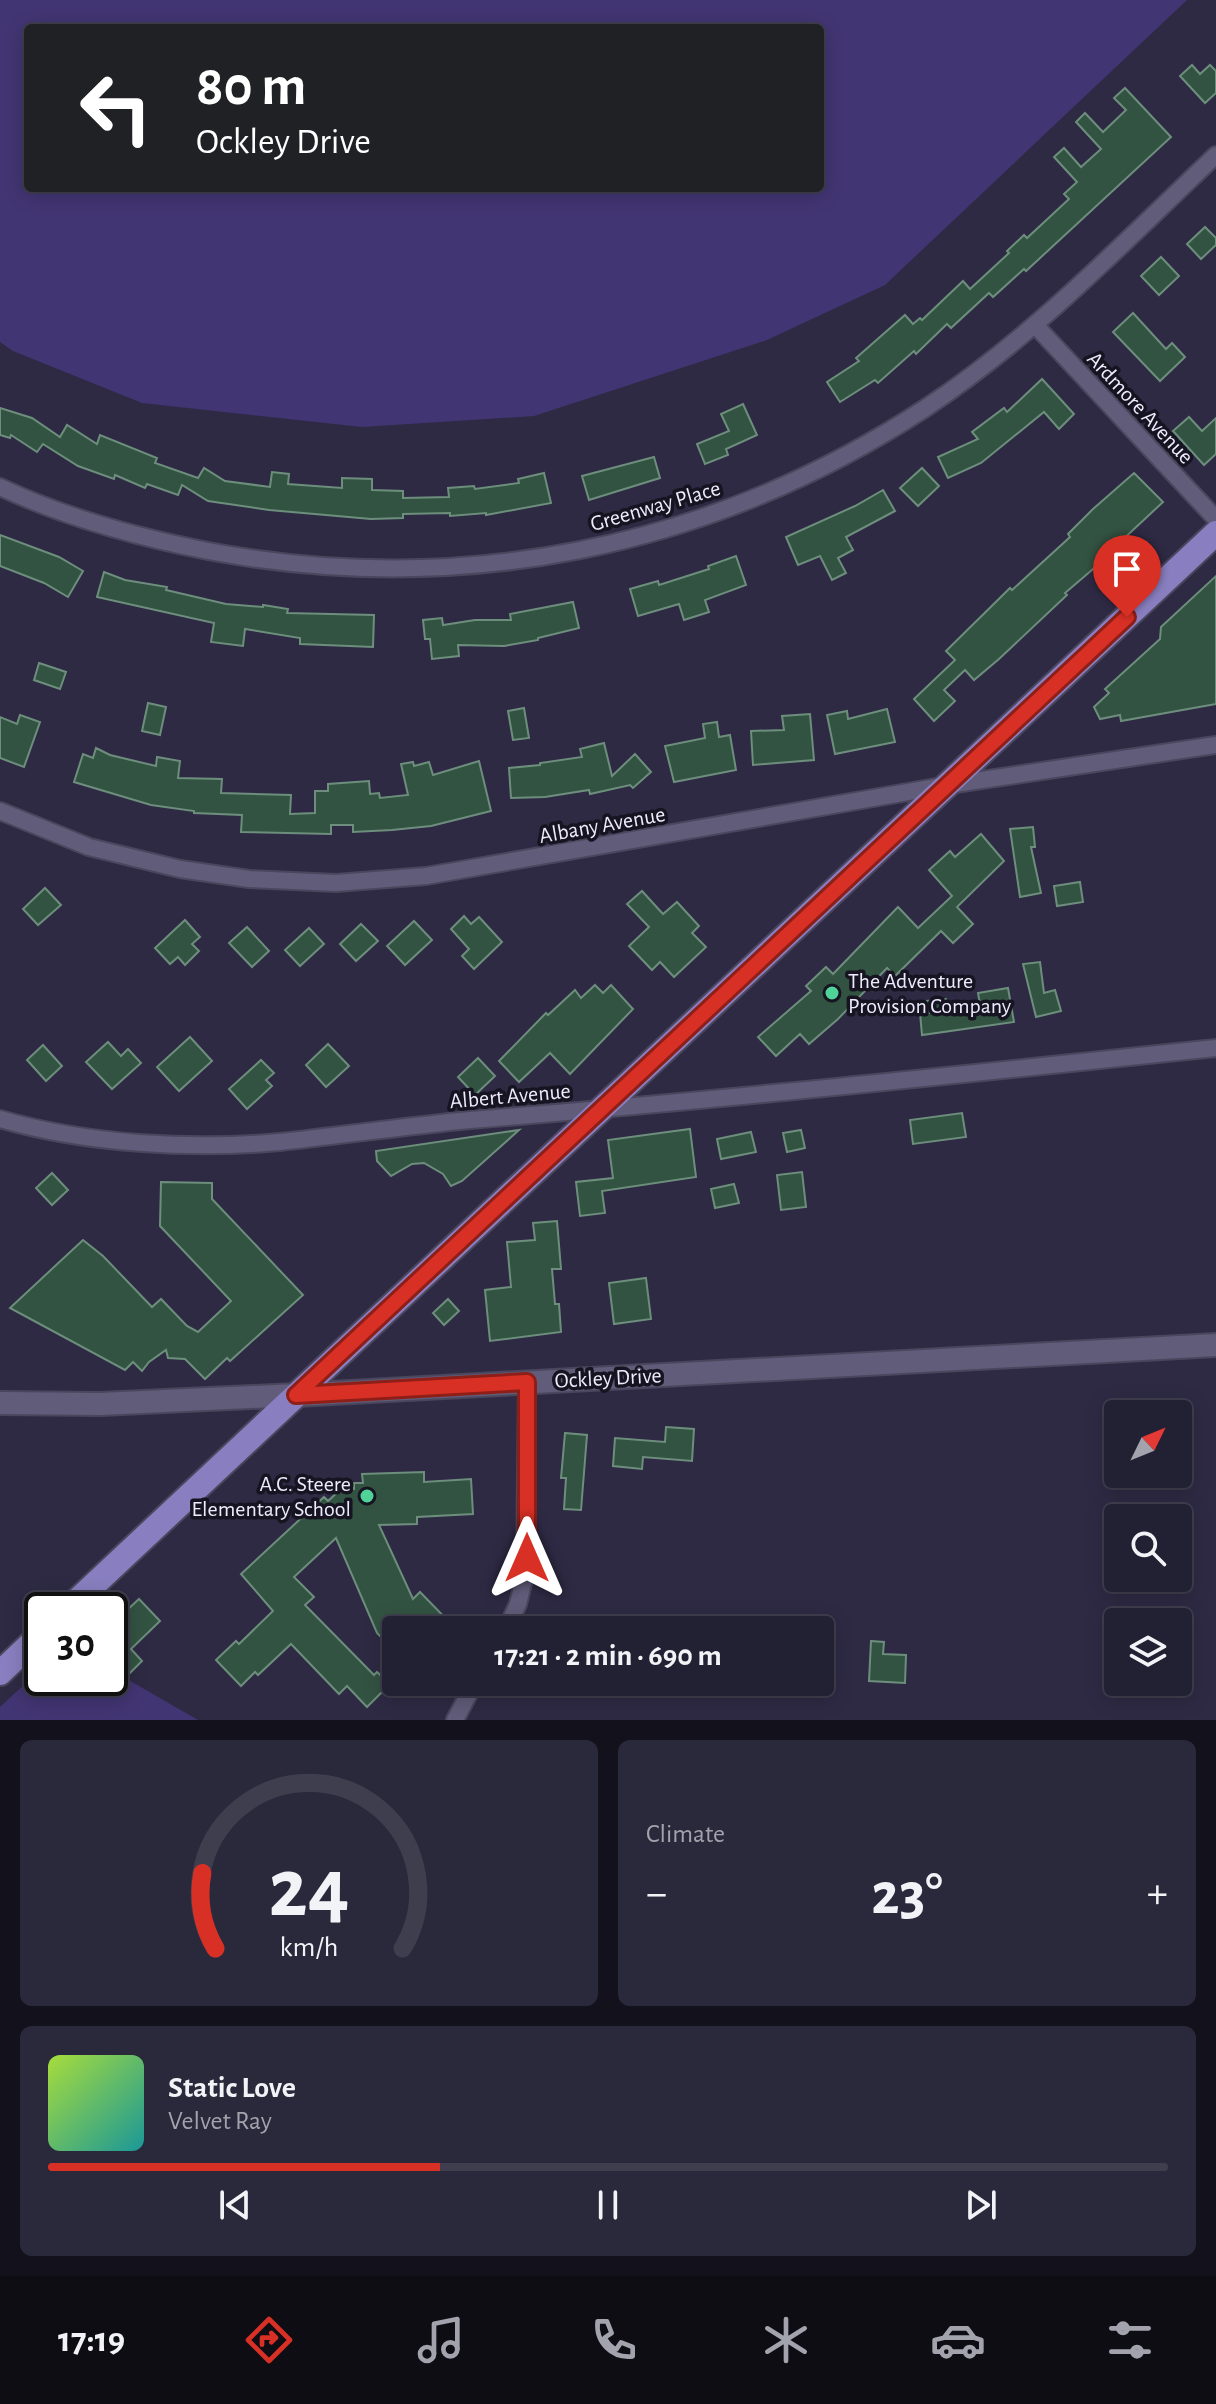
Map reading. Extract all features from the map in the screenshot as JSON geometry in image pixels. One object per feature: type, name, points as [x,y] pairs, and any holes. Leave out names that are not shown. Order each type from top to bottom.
[{"type":"main road","points":[[86,1592],[1216,533]]},
{"type":"main road","points":[[0,1673],[24,1650]]},
{"type":"street","name":"Greenway Place","points":[[0,487],[114,529],[189,547],[310,565],[433,569],[517,562],[551,557],[678,525],[797,480],[925,408],[1035,325],[1216,155]]},
{"type":"street","name":"Ardmore Avenue","points":[[1035,325],[1216,519]]},
{"type":"street","name":"Albany Avenue","points":[[0,811],[89,847],[180,869],[249,879],[336,883],[426,876],[948,785],[1216,745]]},
{"type":"street","name":"Albert Avenue","points":[[0,1119],[67,1134],[125,1141],[200,1144],[277,1142],[438,1123],[836,1088],[1216,1048]]},
{"type":"street","name":"Ockley Drive","points":[[0,1403],[85,1404],[296,1395],[1216,1345]]},
{"type":"street","points":[[512,1616],[525,1575],[527,1382]]},
{"type":"street","points":[[459,1719],[469,1696]]},
{"type":"shaded area","points":[[0,0],[1187,0],[885,285],[767,340],[534,416],[362,427],[142,403],[13,351],[0,342]]},
{"type":"shaded area","points":[[128,1680],[198,1720],[0,1720],[0,1707],[24,1685],[24,1696],[128,1696]]},
{"type":"building","points":[[1192,65],[1200,74],[1210,65],[1216,71],[1216,93],[1205,103],[1180,76]]},
{"type":"building","points":[[1125,88],[1171,137],[1026,271],[1024,269],[993,297],[989,293],[951,328],[947,324],[916,354],[914,351],[878,383],[875,380],[840,402],[827,382],[859,361],[856,358],[905,315],[913,324],[920,318],[922,320],[963,281],[970,289],[1024,235],[1027,238],[1069,199],[1064,194],[1077,182],[1054,157],[1064,148],[1081,167],[1101,149],[1076,122],[1085,113],[1103,132],[1126,110],[1114,98]]},
{"type":"building","points":[[1205,227],[1216,238],[1216,245],[1201,259],[1187,244]]},
{"type":"building","points":[[1161,257],[1179,276],[1159,295],[1141,276]]},
{"type":"building","points":[[1133,313],[1166,349],[1172,343],[1185,357],[1160,381],[1113,332]]},
{"type":"building","points":[[1042,379],[1074,414],[1059,429],[1044,412],[981,463],[948,478],[938,457],[978,439],[972,432],[1004,408],[1007,412]]},
{"type":"building","points":[[743,404],[757,435],[726,449],[728,455],[705,464],[697,444],[729,431],[721,414]]},
{"type":"building","points":[[0,408],[32,418],[60,437],[67,425],[97,444],[100,435],[157,458],[155,463],[198,478],[204,468],[225,481],[270,487],[272,472],[289,474],[288,484],[342,488],[342,478],[372,479],[372,490],[403,491],[403,498],[449,497],[448,488],[474,486],[475,489],[519,483],[518,479],[544,473],[551,503],[486,515],[403,514],[403,518],[371,519],[208,501],[182,485],[178,495],[147,484],[145,488],[115,475],[114,479],[78,466],[43,444],[37,452],[11,435],[10,438],[0,435]]},
{"type":"building","points":[[1189,417],[1202,431],[1216,418],[1216,454],[1204,465],[1173,431]]},
{"type":"building","points":[[654,457],[660,478],[589,500],[582,476]]},
{"type":"building","points":[[922,468],[939,486],[918,506],[900,488]]},
{"type":"building","points":[[1134,473],[1163,502],[999,659],[974,680],[965,670],[944,690],[955,701],[934,721],[914,699],[955,660],[946,651],[1010,588],[1012,590],[1070,537],[1068,534],[1093,509]]},
{"type":"building","points":[[883,490],[895,511],[846,537],[853,550],[838,558],[846,573],[832,580],[820,556],[798,565],[786,537]]},
{"type":"building","points":[[0,535],[59,557],[83,571],[68,597],[44,583],[0,566]]},
{"type":"building","points":[[736,556],[746,585],[705,600],[709,612],[684,620],[679,604],[638,616],[630,589],[658,581],[659,585],[709,569],[708,566]]},
{"type":"building","points":[[104,572],[125,580],[167,587],[166,590],[226,604],[263,605],[288,609],[287,613],[374,615],[373,647],[300,644],[300,638],[245,629],[243,646],[211,642],[214,623],[97,597]]},
{"type":"building","points":[[1216,576],[1216,704],[1121,721],[1120,715],[1100,719],[1094,707],[1109,693],[1105,689],[1160,639],[1161,627]]},
{"type":"building","points":[[573,602],[579,628],[538,640],[504,646],[458,645],[459,656],[432,659],[430,639],[425,639],[423,620],[442,618],[443,625],[475,620],[511,620],[510,614]]},
{"type":"building","points":[[39,663],[66,672],[60,689],[34,680]]},
{"type":"building","points":[[148,703],[166,707],[160,735],[142,731]]},
{"type":"building","points":[[524,708],[529,738],[513,740],[508,711]]},
{"type":"building","points":[[887,709],[895,742],[835,754],[827,715],[847,711],[848,719]]},
{"type":"building","points":[[810,714],[814,760],[753,765],[751,731],[784,730],[782,716]]},
{"type":"building","points":[[20,715],[40,722],[24,767],[0,758],[0,717],[17,724]]},
{"type":"building","points":[[717,722],[719,737],[730,735],[736,770],[674,782],[665,746],[705,738],[703,724]]},
{"type":"building","points":[[604,743],[612,776],[635,754],[651,772],[633,788],[630,785],[590,794],[589,790],[545,797],[511,798],[509,768],[582,757],[580,749]]},
{"type":"building","points":[[96,748],[110,755],[156,766],[157,757],[180,761],[178,778],[222,779],[221,793],[291,795],[290,814],[315,813],[315,791],[328,791],[328,784],[369,781],[370,794],[379,793],[380,798],[408,795],[401,764],[413,762],[414,766],[429,762],[433,775],[479,761],[491,811],[431,826],[392,830],[353,832],[353,825],[331,825],[331,834],[241,832],[242,815],[194,813],[151,805],[74,782],[83,754],[93,758]]},
{"type":"building","points":[[1033,827],[1035,847],[1031,847],[1041,893],[1020,897],[1010,829]]},
{"type":"building","points":[[981,834],[1004,861],[957,907],[973,924],[953,943],[941,931],[895,976],[887,968],[809,1044],[800,1034],[776,1056],[758,1037],[811,991],[806,986],[826,967],[833,974],[898,907],[918,928],[952,896],[929,870],[950,851],[955,857]]},
{"type":"building","points":[[1080,882],[1083,902],[1057,906],[1054,886]]},
{"type":"building","points":[[45,888],[61,905],[38,925],[23,909]]},
{"type":"building","points":[[642,891],[663,914],[677,902],[699,926],[692,933],[706,947],[674,977],[660,962],[652,970],[629,946],[649,927],[627,904]]},
{"type":"building","points":[[464,916],[471,924],[479,917],[502,942],[474,969],[462,956],[469,949],[451,929]]},
{"type":"building","points":[[185,920],[200,937],[192,944],[199,951],[185,965],[178,957],[170,964],[155,948]]},
{"type":"building","points":[[414,921],[432,940],[405,965],[387,946]]},
{"type":"building","points":[[361,924],[378,941],[356,961],[340,944]]},
{"type":"building","points":[[247,927],[269,951],[252,967],[229,943]]},
{"type":"building","points":[[309,928],[324,944],[300,966],[285,950]]},
{"type":"building","points":[[1040,962],[1044,993],[1055,990],[1061,1011],[1036,1017],[1023,964]]},
{"type":"building","points":[[595,985],[603,993],[611,985],[633,1009],[570,1074],[550,1053],[519,1082],[499,1061],[546,1013],[548,1015],[575,990],[581,998]]},
{"type":"building","points":[[1008,988],[1014,1022],[922,1035],[920,1013],[929,1013],[927,1001],[946,999],[947,1010],[954,1009],[954,1015],[981,1010],[978,993]]},
{"type":"building","points":[[190,1037],[212,1061],[179,1091],[157,1067]]},
{"type":"building","points":[[108,1042],[121,1056],[128,1049],[141,1063],[112,1089],[86,1062]]},
{"type":"building","points":[[328,1044],[349,1066],[326,1087],[306,1065]]},
{"type":"building","points":[[43,1045],[62,1066],[46,1081],[27,1060]]},
{"type":"building","points":[[478,1058],[495,1076],[475,1095],[458,1077]]},
{"type":"building","points":[[261,1060],[274,1073],[266,1080],[272,1086],[247,1109],[229,1089]]},
{"type":"building","points":[[962,1113],[966,1137],[913,1144],[910,1120]]},
{"type":"building","points":[[690,1129],[696,1177],[602,1191],[605,1213],[580,1216],[576,1182],[613,1178],[608,1140]]},
{"type":"building","points":[[519,1130],[462,1181],[451,1186],[443,1174],[424,1163],[412,1164],[391,1176],[377,1161],[376,1151]]},
{"type":"building","points":[[801,1130],[805,1148],[787,1152],[783,1133]]},
{"type":"building","points":[[751,1132],[756,1152],[721,1159],[717,1139]]},
{"type":"building","points":[[802,1172],[806,1207],[781,1210],[777,1175]]},
{"type":"building","points":[[52,1173],[68,1190],[52,1205],[36,1188]]},
{"type":"building","points":[[161,1182],[212,1183],[212,1199],[303,1295],[230,1361],[227,1358],[205,1379],[185,1359],[168,1358],[166,1350],[142,1371],[133,1362],[125,1370],[10,1308],[83,1240],[103,1256],[152,1307],[161,1299],[187,1326],[198,1332],[231,1301],[160,1226]]},
{"type":"building","points":[[734,1184],[739,1203],[715,1208],[711,1189]]},
{"type":"building","points":[[557,1221],[561,1269],[552,1269],[561,1332],[490,1341],[485,1290],[511,1287],[507,1242],[535,1240],[533,1223]]},
{"type":"building","points":[[646,1278],[651,1319],[614,1324],[609,1283]]},
{"type":"building","points":[[448,1299],[459,1311],[444,1325],[433,1313]]},
{"type":"building","points":[[666,1427],[694,1429],[692,1461],[643,1457],[642,1469],[613,1466],[615,1438],[665,1442]]},
{"type":"building","points":[[565,1433],[587,1435],[581,1510],[564,1509],[566,1478],[561,1478]]},
{"type":"building","points":[[424,1472],[424,1482],[471,1479],[473,1514],[417,1517],[417,1524],[379,1525],[413,1599],[420,1592],[443,1616],[382,1616],[382,1638],[377,1633],[336,1538],[294,1577],[314,1597],[305,1605],[374,1675],[377,1672],[382,1677],[382,1692],[367,1707],[347,1686],[339,1694],[291,1644],[258,1675],[255,1672],[241,1686],[216,1660],[236,1641],[239,1644],[273,1611],[241,1574],[324,1497],[328,1501],[341,1489],[354,1489],[354,1483],[363,1483],[362,1474]]},
{"type":"building","points":[[139,1599],[160,1621],[131,1649],[142,1661],[128,1675],[128,1609]]},
{"type":"building","points":[[871,1641],[884,1642],[883,1654],[906,1655],[905,1683],[869,1681]]},
{"type":"place","name":"The Adventure Provision Company","points":[[832,993]]},
{"type":"place","name":"A.C. Steere Elementary School","points":[[367,1496]]},
{"type":"route","points":[[527,1558],[527,1382],[296,1395],[1127,617]]}]
